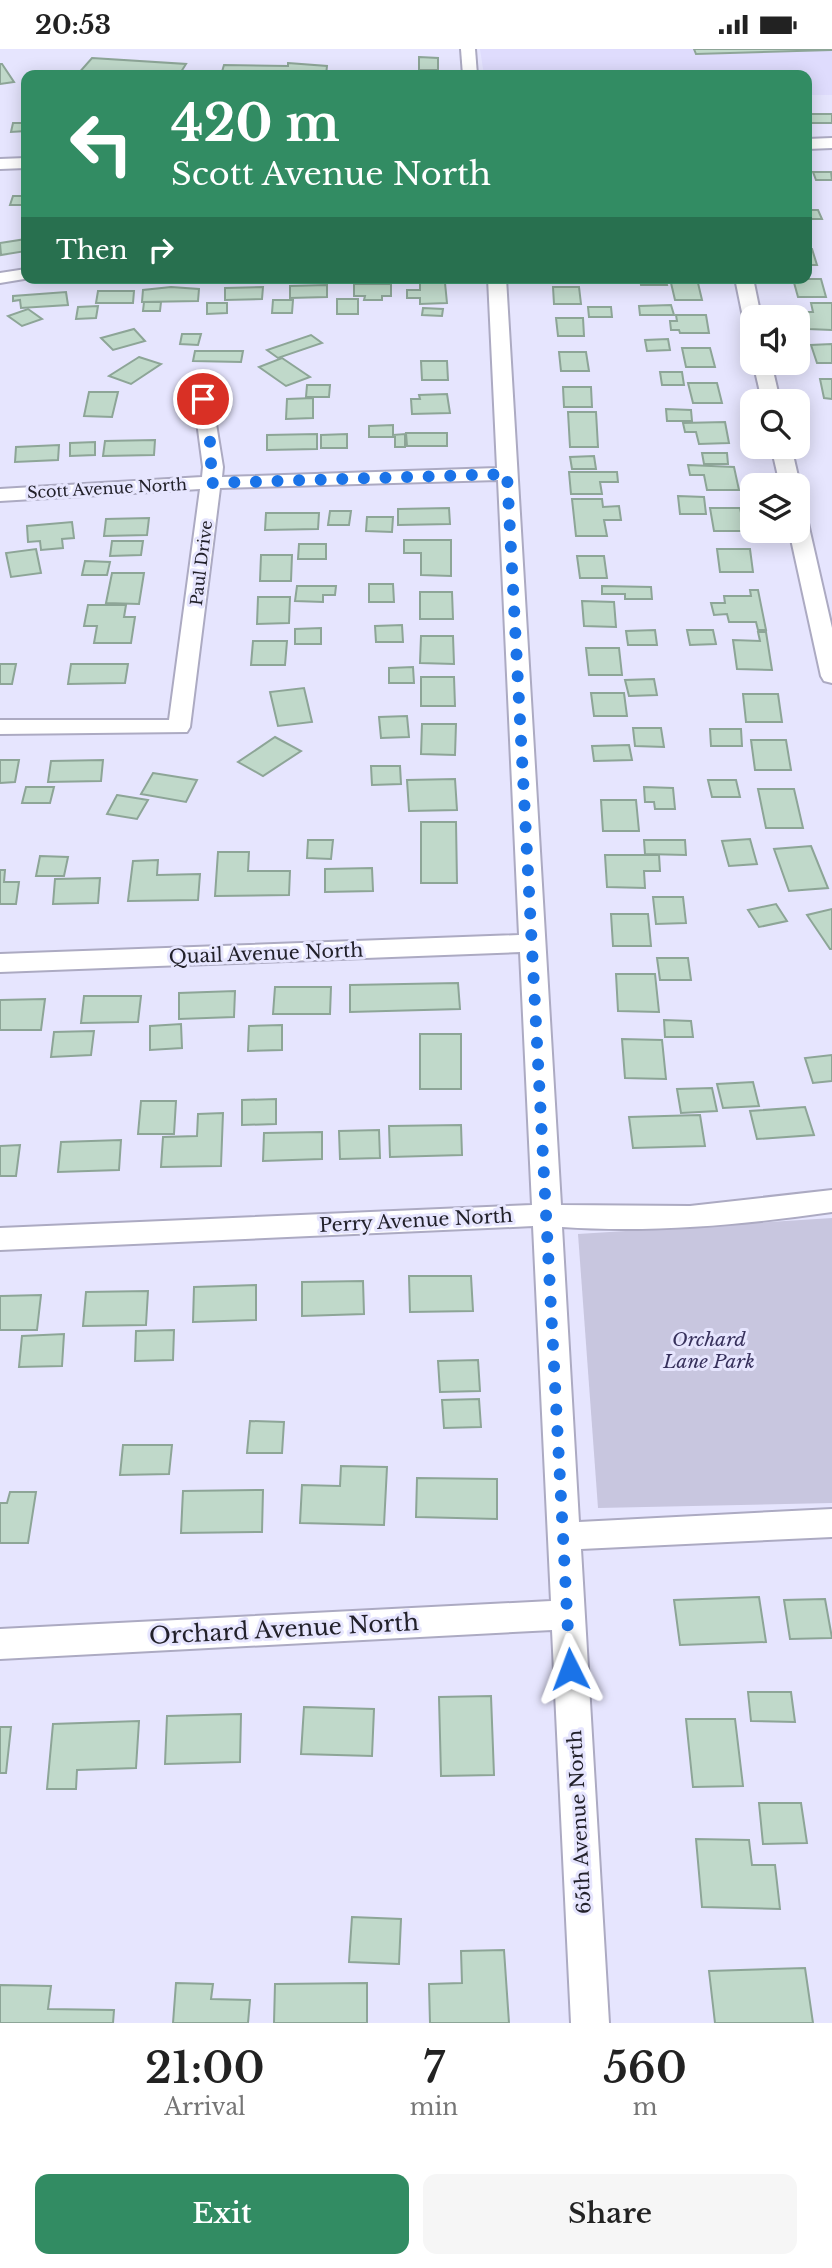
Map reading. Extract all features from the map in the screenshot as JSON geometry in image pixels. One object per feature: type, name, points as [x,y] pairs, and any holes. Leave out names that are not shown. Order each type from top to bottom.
[{"type":"street","points":[[468,49],[470,70]]},
{"type":"street","points":[[812,144],[832,143]]},
{"type":"street","points":[[0,164],[21,163]]},
{"type":"street","points":[[0,278],[21,275]]},
{"type":"street","name":"65th Avenue North","points":[[497,284],[590,2023]]},
{"type":"street","points":[[745,284],[750,305]]},
{"type":"street","name":"Paul Drive","points":[[0,727],[179,727],[211,483],[211,448],[203,399]]},
{"type":"street","name":"Scott Avenue North","points":[[0,495],[77,488],[507,474]]},
{"type":"street","points":[[802,543],[832,676]]},
{"type":"street","name":"Quail Avenue North","points":[[0,963],[533,943]]},
{"type":"street","name":"Perry Avenue North","points":[[0,1239],[548,1215],[591,1219],[710,1215],[832,1202]]},
{"type":"street","points":[[563,1536],[832,1523]]},
{"type":"street","name":"Orchard Avenue North","points":[[0,1644],[568,1615]]},
{"type":"shaded area","points":[[480,49],[832,49],[832,95],[812,95],[812,70],[483,70]]},
{"type":"green space","name":"Orchard Lane Park","points":[[832,1218],[832,1503],[598,1508],[578,1234]]},
{"type":"building","points":[[694,49],[832,49],[832,50],[696,54]]},
{"type":"building","points":[[419,57],[438,58],[438,70],[419,70]]},
{"type":"building","points":[[92,58],[186,64],[182,70],[81,70]]},
{"type":"building","points":[[288,63],[327,66],[327,70],[222,70],[224,65],[288,66]]},
{"type":"building","points":[[2,64],[14,82],[0,84]]},
{"type":"building","points":[[812,114],[832,114],[832,123],[812,123]]},
{"type":"building","points":[[13,123],[21,123],[21,131],[11,132]]},
{"type":"building","points":[[813,172],[831,172],[832,180],[816,180]]},
{"type":"building","points":[[13,196],[21,196],[21,205],[10,205]]},
{"type":"building","points":[[812,210],[818,210],[822,219],[812,219]]},
{"type":"building","points":[[21,240],[21,252],[1,255],[0,243]]},
{"type":"building","points":[[812,249],[817,265],[812,265]]},
{"type":"building","points":[[812,279],[821,279],[826,297],[798,297],[794,284],[812,284]]},
{"type":"building","points":[[354,284],[391,284],[391,296],[382,296],[382,300],[364,300],[365,296],[354,296]]},
{"type":"building","points":[[420,284],[445,284],[447,303],[420,304],[420,298],[407,298],[407,290],[420,290]]},
{"type":"building","points":[[671,284],[698,284],[702,300],[675,300]]},
{"type":"building","points":[[327,285],[327,297],[290,298],[290,286]]},
{"type":"building","points":[[171,287],[199,289],[198,301],[142,302],[143,290]]},
{"type":"building","points":[[263,287],[262,299],[225,300],[225,288]]},
{"type":"building","points":[[553,287],[579,287],[581,304],[554,304]]},
{"type":"building","points":[[98,291],[134,291],[133,303],[96,303]]},
{"type":"building","points":[[66,292],[68,305],[21,308],[20,300],[13,301],[13,296]]},
{"type":"building","points":[[337,299],[358,299],[358,314],[337,314]]},
{"type":"building","points":[[273,300],[293,300],[292,313],[272,313]]},
{"type":"building","points":[[144,302],[161,302],[160,311],[143,311]]},
{"type":"building","points":[[207,303],[227,303],[227,313],[207,314]]},
{"type":"building","points":[[811,303],[832,303],[832,330],[810,329],[810,312],[813,312]]},
{"type":"building","points":[[671,305],[674,315],[640,315],[639,306]]},
{"type":"building","points":[[98,306],[96,318],[76,319],[78,307]]},
{"type":"building","points":[[588,307],[611,307],[612,317],[589,317]]},
{"type":"building","points":[[423,308],[443,309],[442,316],[422,315]]},
{"type":"building","points":[[28,309],[42,319],[22,326],[8,316]]},
{"type":"building","points":[[676,315],[706,315],[709,333],[680,333],[679,330],[671,330],[670,321],[677,321]]},
{"type":"building","points":[[556,318],[583,318],[584,336],[558,336]]},
{"type":"building","points":[[134,329],[145,341],[113,350],[101,338]]},
{"type":"building","points":[[182,334],[201,334],[198,345],[180,344]]},
{"type":"building","points":[[311,335],[322,343],[278,358],[267,350]]},
{"type":"building","points":[[668,339],[670,350],[647,351],[645,340]]},
{"type":"building","points":[[832,344],[832,363],[817,363],[811,345]]},
{"type":"building","points":[[682,348],[710,348],[715,367],[686,367]]},
{"type":"building","points":[[195,351],[243,351],[241,362],[193,361]]},
{"type":"building","points":[[559,352],[586,352],[589,371],[561,371]]},
{"type":"building","points":[[139,357],[161,364],[131,384],[109,376]]},
{"type":"building","points":[[282,358],[310,377],[286,386],[259,367]]},
{"type":"building","points":[[421,361],[447,361],[448,380],[422,380]]},
{"type":"building","points":[[660,372],[682,372],[684,385],[662,385]]},
{"type":"building","points":[[820,379],[832,379],[832,399],[824,398]]},
{"type":"building","points":[[688,383],[717,383],[722,403],[693,403]]},
{"type":"building","points":[[307,385],[330,385],[329,397],[306,397]]},
{"type":"building","points":[[563,387],[591,387],[592,407],[564,407]]},
{"type":"building","points":[[89,392],[118,392],[112,417],[84,416]]},
{"type":"building","points":[[447,394],[450,413],[412,414],[411,399],[420,399],[419,395]]},
{"type":"building","points":[[313,398],[313,418],[286,419],[287,399]]},
{"type":"building","points":[[666,409],[691,410],[692,421],[667,421]]},
{"type":"building","points":[[568,412],[596,412],[598,447],[570,447]]},
{"type":"building","points":[[725,422],[729,443],[699,444],[696,432],[685,432],[683,423]]},
{"type":"building","points":[[393,425],[393,435],[405,434],[405,447],[395,447],[395,437],[369,437],[369,426]]},
{"type":"building","points":[[406,433],[447,433],[447,446],[407,446]]},
{"type":"building","points":[[317,434],[317,449],[267,450],[267,435]]},
{"type":"building","points":[[347,434],[347,448],[321,448],[321,435]]},
{"type":"building","points":[[155,440],[154,455],[103,456],[105,441]]},
{"type":"building","points":[[95,442],[95,455],[70,456],[70,443]]},
{"type":"building","points":[[59,445],[58,460],[15,462],[16,447]]},
{"type":"building","points":[[702,453],[727,453],[728,464],[704,464]]},
{"type":"building","points":[[594,456],[596,469],[572,469],[570,457]]},
{"type":"building","points":[[688,465],[734,467],[739,490],[707,490],[704,475],[690,475]]},
{"type":"building","points":[[569,472],[617,472],[618,482],[600,482],[602,494],[571,494]]},
{"type":"building","points":[[678,496],[704,497],[706,514],[680,514]]},
{"type":"building","points":[[572,499],[602,499],[603,507],[619,506],[621,520],[604,520],[607,536],[576,536]]},
{"type":"building","points":[[449,508],[450,524],[398,525],[398,509]]},
{"type":"building","points":[[710,508],[740,508],[740,531],[714,531]]},
{"type":"building","points":[[330,511],[351,511],[349,525],[328,525]]},
{"type":"building","points":[[266,513],[319,513],[318,529],[265,530]]},
{"type":"building","points":[[367,517],[393,517],[392,532],[366,531]]},
{"type":"building","points":[[149,518],[147,535],[104,536],[106,519]]},
{"type":"building","points":[[72,522],[74,538],[62,539],[63,548],[41,550],[40,541],[28,542],[27,526]]},
{"type":"building","points":[[404,540],[451,540],[451,576],[421,575],[421,553],[404,553]]},
{"type":"building","points":[[112,541],[143,541],[141,555],[110,556]]},
{"type":"building","points":[[299,544],[326,544],[326,559],[298,559]]},
{"type":"building","points":[[36,549],[41,573],[11,577],[6,553]]},
{"type":"building","points":[[717,549],[750,549],[753,572],[720,572]]},
{"type":"building","points":[[261,555],[292,555],[291,581],[260,581]]},
{"type":"building","points":[[577,556],[604,556],[607,578],[580,578]]},
{"type":"building","points":[[85,561],[110,562],[107,575],[82,575]]},
{"type":"building","points":[[112,573],[144,573],[139,604],[106,603]]},
{"type":"building","points":[[369,584],[393,584],[394,602],[369,602]]},
{"type":"building","points":[[297,586],[336,586],[335,595],[323,595],[323,602],[295,601]]},
{"type":"building","points":[[602,586],[651,587],[652,599],[625,599],[625,594],[602,594]]},
{"type":"building","points":[[750,590],[758,590],[766,630],[758,630],[756,622],[729,622],[727,614],[714,615],[711,603],[725,603],[724,596],[751,596]]},
{"type":"building","points":[[420,592],[452,592],[453,619],[420,619]]},
{"type":"building","points":[[258,597],[290,597],[289,623],[257,624]]},
{"type":"building","points":[[582,601],[614,602],[616,627],[584,626]]},
{"type":"building","points":[[88,605],[126,605],[124,617],[135,617],[131,643],[94,643],[97,626],[84,626]]},
{"type":"building","points":[[402,625],[403,642],[376,642],[375,626]]},
{"type":"building","points":[[321,628],[321,644],[295,644],[295,629]]},
{"type":"building","points":[[655,630],[657,645],[628,645],[626,631]]},
{"type":"building","points":[[687,630],[713,630],[716,644],[690,645]]},
{"type":"building","points":[[758,632],[766,632],[772,670],[737,669],[733,640],[760,641]]},
{"type":"building","points":[[421,636],[453,636],[454,664],[420,663]]},
{"type":"building","points":[[253,641],[287,641],[285,665],[251,665]]},
{"type":"building","points":[[586,648],[619,648],[622,675],[589,675]]},
{"type":"building","points":[[0,664],[16,664],[12,684],[0,684]]},
{"type":"building","points":[[71,664],[128,664],[125,683],[68,684]]},
{"type":"building","points":[[413,667],[414,683],[389,683],[389,668]]},
{"type":"building","points":[[421,677],[454,677],[455,706],[421,706]]},
{"type":"building","points":[[654,679],[657,695],[629,696],[625,680]]},
{"type":"building","points":[[304,688],[312,722],[278,726],[270,692]]},
{"type":"building","points":[[591,693],[624,693],[627,716],[594,716]]},
{"type":"building","points":[[743,694],[778,694],[782,722],[746,722]]},
{"type":"building","points":[[407,716],[409,737],[381,738],[379,717]]},
{"type":"building","points":[[422,724],[456,724],[455,755],[421,754]]},
{"type":"building","points":[[633,728],[661,728],[664,747],[635,746]]},
{"type":"building","points":[[710,729],[741,729],[742,746],[711,746]]},
{"type":"building","points":[[275,737],[301,751],[263,776],[238,762]]},
{"type":"building","points":[[751,740],[786,740],[791,770],[755,770]]},
{"type":"building","points":[[629,745],[632,760],[594,761],[592,746]]},
{"type":"building","points":[[0,760],[19,760],[15,782],[0,783]]},
{"type":"building","points":[[103,760],[101,781],[48,782],[51,761]]},
{"type":"building","points":[[371,766],[400,766],[401,784],[372,785]]},
{"type":"building","points":[[153,773],[197,780],[186,802],[141,794]]},
{"type":"building","points":[[455,779],[457,810],[409,811],[407,780]]},
{"type":"building","points":[[708,780],[736,780],[740,797],[712,797]]},
{"type":"building","points":[[26,787],[54,787],[50,803],[22,803]]},
{"type":"building","points":[[644,787],[673,788],[675,809],[655,809],[654,802],[645,802]]},
{"type":"building","points":[[758,789],[794,789],[803,828],[766,828]]},
{"type":"building","points":[[117,795],[148,800],[137,819],[107,814]]},
{"type":"building","points":[[601,800],[636,800],[639,831],[603,831]]},
{"type":"building","points":[[421,822],[456,822],[457,883],[421,883]]},
{"type":"building","points":[[750,839],[757,864],[729,866],[722,841]]},
{"type":"building","points":[[308,840],[333,840],[331,859],[307,858]]},
{"type":"building","points":[[644,840],[685,840],[686,855],[645,854]]},
{"type":"building","points":[[811,846],[828,888],[789,891],[774,849]]},
{"type":"building","points":[[218,852],[249,852],[248,871],[290,871],[289,895],[215,896]]},
{"type":"building","points":[[605,855],[659,855],[660,871],[644,871],[645,888],[607,887]]},
{"type":"building","points":[[40,856],[68,857],[64,876],[36,876]]},
{"type":"building","points":[[158,860],[157,875],[200,874],[198,900],[128,901],[133,861]]},
{"type":"building","points":[[372,868],[373,891],[325,892],[325,869]]},
{"type":"building","points":[[0,870],[5,870],[4,882],[19,882],[16,904],[0,904]]},
{"type":"building","points":[[100,878],[98,903],[53,904],[55,879]]},
{"type":"building","points":[[653,897],[683,897],[686,923],[656,924]]},
{"type":"building","points":[[776,904],[787,921],[759,927],[748,910]]},
{"type":"building","points":[[832,909],[832,949],[830,949],[807,915]]},
{"type":"building","points":[[611,914],[648,914],[651,946],[613,946]]},
{"type":"building","points":[[657,958],[688,958],[691,980],[660,980]]},
{"type":"building","points":[[616,974],[655,974],[659,1012],[618,1011]]},
{"type":"building","points":[[458,983],[460,1009],[350,1012],[350,985]]},
{"type":"building","points":[[275,987],[331,987],[330,1014],[273,1014]]},
{"type":"building","points":[[235,991],[234,1017],[179,1019],[179,993]]},
{"type":"building","points":[[84,996],[141,996],[138,1022],[81,1023]]},
{"type":"building","points":[[45,999],[41,1030],[0,1030],[0,1000]]},
{"type":"building","points":[[664,1020],[691,1021],[693,1037],[665,1037]]},
{"type":"building","points":[[181,1024],[182,1048],[150,1050],[150,1026]]},
{"type":"building","points":[[282,1025],[282,1050],[248,1051],[249,1026]]},
{"type":"building","points":[[94,1031],[91,1055],[51,1057],[54,1032]]},
{"type":"building","points":[[420,1034],[461,1034],[461,1089],[420,1089]]},
{"type":"building","points":[[622,1039],[662,1040],[666,1079],[625,1078]]},
{"type":"building","points":[[832,1055],[832,1081],[813,1083],[805,1058]]},
{"type":"building","points":[[753,1082],[759,1106],[723,1108],[717,1084]]},
{"type":"building","points":[[712,1088],[717,1111],[681,1113],[677,1089]]},
{"type":"building","points":[[276,1099],[276,1124],[242,1125],[242,1100]]},
{"type":"building","points":[[141,1101],[176,1101],[174,1134],[138,1134]]},
{"type":"building","points":[[805,1107],[814,1135],[757,1139],[750,1111]]},
{"type":"building","points":[[223,1113],[221,1166],[161,1167],[163,1137],[197,1136],[198,1114]]},
{"type":"building","points":[[700,1115],[705,1146],[633,1148],[629,1117]]},
{"type":"building","points":[[461,1125],[462,1155],[390,1157],[389,1126]]},
{"type":"building","points":[[379,1130],[380,1158],[340,1159],[339,1131]]},
{"type":"building","points":[[322,1132],[322,1159],[263,1161],[264,1133]]},
{"type":"building","points":[[121,1140],[119,1170],[58,1172],[61,1142]]},
{"type":"building","points":[[20,1145],[16,1176],[0,1176],[0,1146]]},
{"type":"building","points":[[409,1276],[471,1276],[473,1311],[410,1312]]},
{"type":"building","points":[[363,1281],[364,1314],[302,1316],[302,1282]]},
{"type":"building","points":[[256,1285],[256,1320],[193,1322],[194,1287]]},
{"type":"building","points":[[148,1291],[146,1325],[83,1326],[86,1292]]},
{"type":"building","points":[[41,1295],[37,1330],[0,1330],[0,1296]]},
{"type":"building","points":[[174,1330],[173,1360],[135,1361],[136,1331]]},
{"type":"building","points":[[64,1334],[62,1366],[19,1367],[22,1336]]},
{"type":"building","points":[[478,1360],[480,1391],[440,1392],[438,1361]]},
{"type":"building","points":[[479,1399],[481,1427],[444,1428],[442,1400]]},
{"type":"building","points":[[250,1421],[284,1422],[282,1453],[247,1453]]},
{"type":"building","points":[[123,1445],[172,1445],[169,1474],[120,1475]]},
{"type":"building","points":[[341,1466],[387,1467],[384,1525],[300,1523],[302,1485],[340,1486]]},
{"type":"building","points":[[417,1478],[497,1479],[497,1519],[416,1517]]},
{"type":"building","points":[[263,1490],[262,1532],[181,1533],[183,1491]]},
{"type":"building","points":[[10,1492],[36,1492],[28,1543],[0,1543],[0,1503],[7,1503]]},
{"type":"building","points":[[759,1597],[766,1642],[680,1645],[674,1600]]},
{"type":"building","points":[[825,1599],[832,1638],[790,1639],[784,1600]]},
{"type":"building","points":[[748,1692],[791,1692],[795,1722],[751,1721]]},
{"type":"building","points":[[491,1696],[494,1775],[441,1776],[439,1697]]},
{"type":"building","points":[[304,1707],[374,1709],[372,1756],[301,1754]]},
{"type":"building","points":[[241,1714],[240,1762],[165,1764],[167,1716]]},
{"type":"building","points":[[686,1719],[735,1719],[743,1786],[693,1787]]},
{"type":"building","points":[[139,1721],[136,1768],[77,1770],[76,1789],[47,1789],[53,1724]]},
{"type":"building","points":[[0,1727],[11,1727],[6,1773],[0,1773]]},
{"type":"building","points":[[759,1803],[801,1803],[807,1843],[763,1844]]},
{"type":"building","points":[[696,1839],[749,1840],[752,1865],[775,1865],[780,1909],[702,1907]]},
{"type":"building","points":[[352,1917],[401,1919],[399,1964],[349,1962]]},
{"type":"building","points":[[504,1950],[509,2023],[430,2023],[429,1984],[462,1983],[461,1951]]},
{"type":"building","points":[[805,1968],[813,2023],[715,2023],[709,1971]]},
{"type":"building","points":[[176,1983],[213,1984],[211,1999],[250,2000],[248,2023],[173,2023]]},
{"type":"building","points":[[367,1983],[367,2023],[274,2023],[275,1984]]},
{"type":"building","points":[[0,1985],[51,1986],[48,2009],[114,2010],[113,2023],[0,2023]]},
{"type":"route","points":[[203,399],[213,467],[211,483],[507,474],[570,1669]]}]
